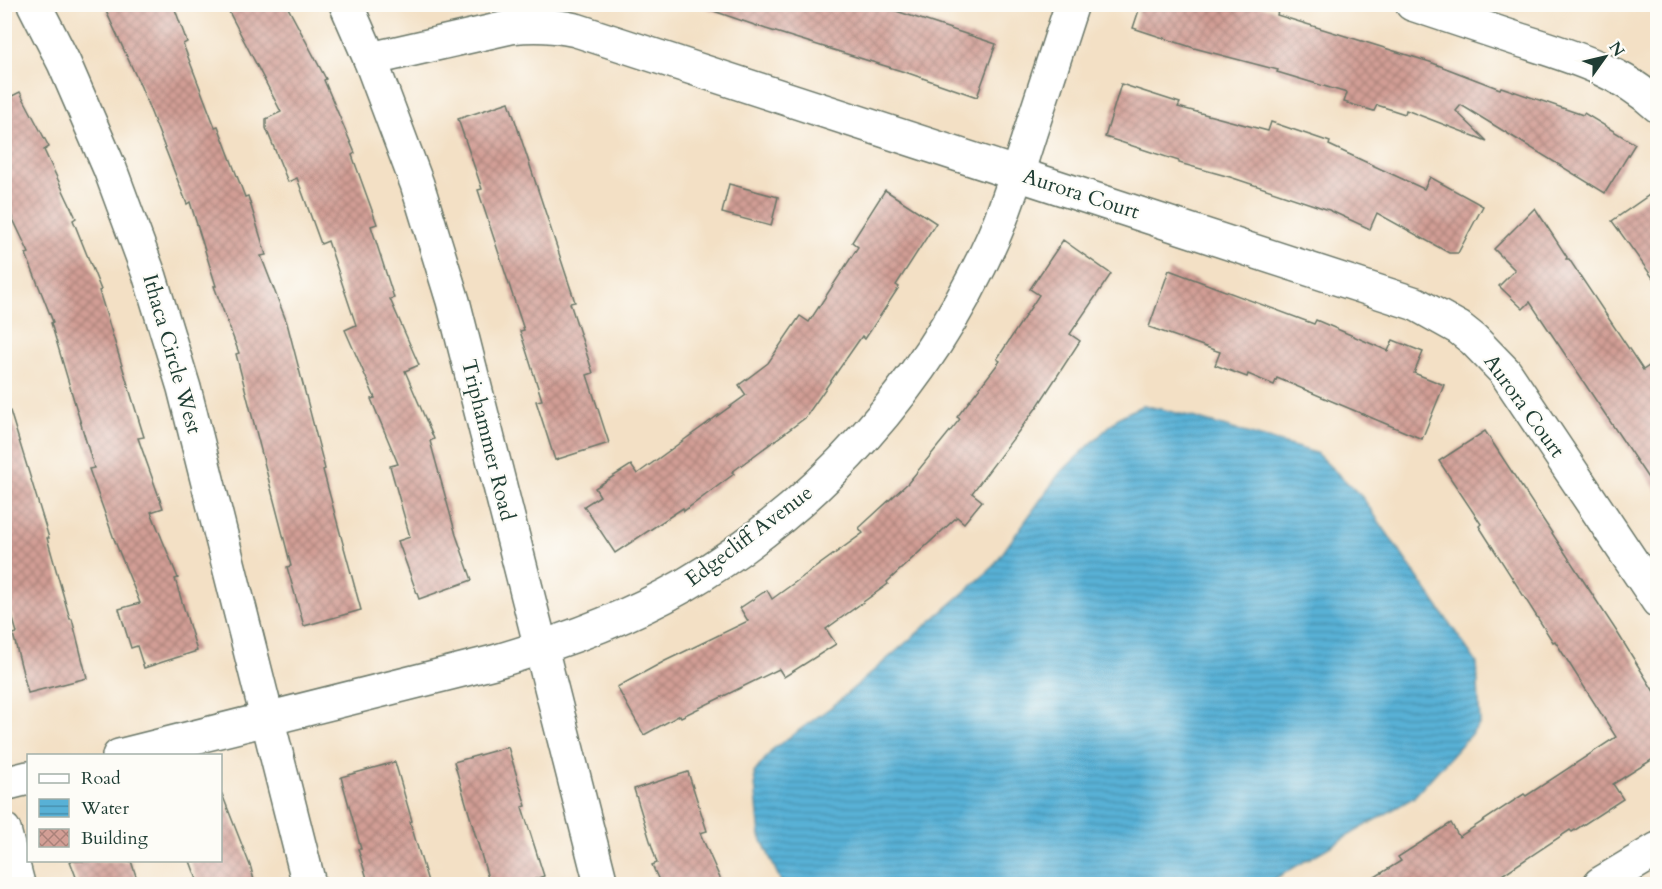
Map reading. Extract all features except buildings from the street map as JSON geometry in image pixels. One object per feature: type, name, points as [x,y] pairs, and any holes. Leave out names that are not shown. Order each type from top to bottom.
[{"type":"street","name":"Ithaca Circle West","points":[[34,4],[64,63],[110,169],[150,277],[184,387],[309,885]]},
{"type":"street","name":"Triphammer Road","points":[[346,4],[417,184],[453,301],[601,885]]},
{"type":"street","name":"Edgecliff Avenue","points":[[127,754],[541,649],[611,622],[682,587],[727,558],[790,511],[829,475],[883,417],[931,353],[958,308],[993,237],[1017,173],[1072,4]]},
{"type":"street","points":[[1412,4],[1574,57],[1615,75],[1658,106]]},
{"type":"street","name":"Aurora Court","points":[[370,60],[512,27],[533,24],[555,25],[1416,304],[1459,328],[1505,372],[1658,601]]},
{"type":"street","points":[[4,784],[27,778]]},
{"type":"street","points":[[4,830],[18,885]]},
{"type":"street","points":[[1600,885],[1658,849]]},
{"type":"water","points":[[1143,405],[1316,453],[1362,497],[1477,663],[1480,724],[1413,798],[1266,884],[782,884],[760,836],[754,773],[773,749],[834,705],[991,569],[1059,474],[1119,417]]}]
